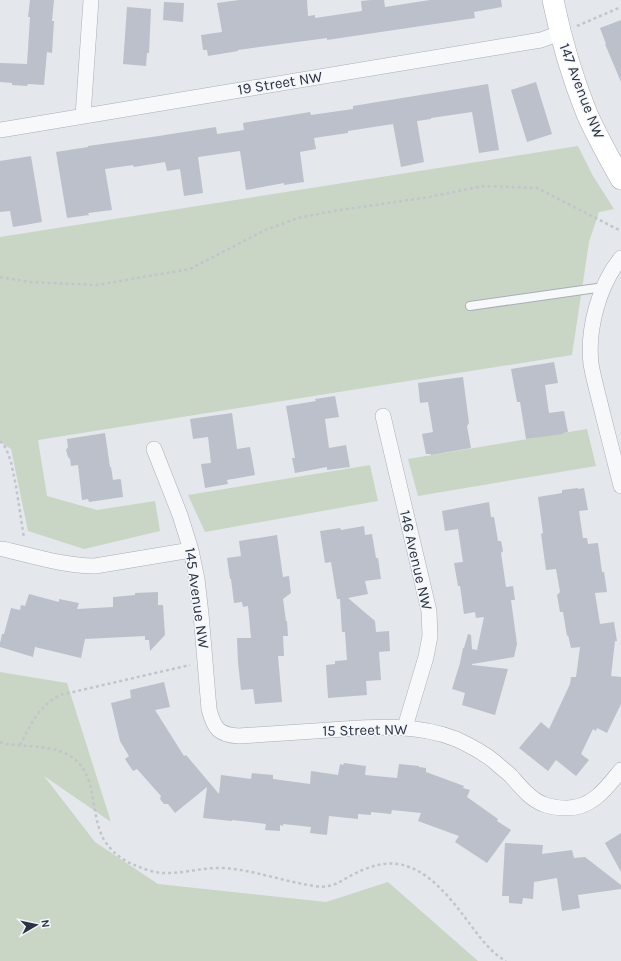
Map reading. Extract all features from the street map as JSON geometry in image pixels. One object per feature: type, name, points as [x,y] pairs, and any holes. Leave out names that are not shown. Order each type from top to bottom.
[{"type":"street","points":[[83,116],[91,0]]},
{"type":"street","name":"147 Avenue NW","points":[[553,0],[560,33],[574,78],[604,150],[621,179]]},
{"type":"street","name":"19 Street NW","points":[[0,130],[541,40],[560,33]]},
{"type":"street","points":[[621,258],[616,264],[604,287],[598,303],[593,321],[591,342],[591,363],[595,386],[621,486]]},
{"type":"street","name":"146 Avenue NW","points":[[383,416],[429,611],[430,636],[426,657],[405,727]]},
{"type":"street","name":"145 Avenue NW","points":[[154,449],[178,509],[191,550],[197,579],[210,709],[212,720],[216,728]]},
{"type":"street","points":[[3,548],[67,564],[83,566],[95,566],[191,550]]},
{"type":"street","name":"15 Street NW","points":[[216,728],[223,734],[230,736],[376,727],[405,727],[431,732],[456,739],[474,748],[493,761],[529,795],[542,804],[554,807],[568,808],[583,806],[603,792],[621,770]]},
{"type":"lane","points":[[470,306],[604,287]]},
{"type":"path","points":[[560,33],[621,7]]},
{"type":"path","points":[[0,277],[30,282],[97,285],[190,269],[264,230],[298,218],[334,211],[429,197],[483,186],[537,188],[621,231]]},
{"type":"path","points":[[0,440],[6,448],[11,462],[26,554]]},
{"type":"path","points":[[20,745],[40,710],[60,694],[206,661]]},
{"type":"path","points":[[0,742],[63,752],[79,764],[90,782],[97,822],[107,845],[115,853],[130,863],[160,873],[223,868],[257,873],[291,882],[322,887],[336,884],[364,869],[377,865],[393,863],[401,864],[420,872],[436,884],[446,894],[489,948],[506,961]]},
{"type":"green space","points":[[578,146],[593,176],[614,209],[599,212],[589,242],[572,355],[38,440],[47,496],[97,510],[155,501],[160,531],[84,549],[28,531],[11,449],[0,442],[0,237]]},
{"type":"green space","points":[[587,429],[596,466],[418,496],[408,459]]},
{"type":"green space","points":[[370,465],[378,501],[205,532],[188,495]]},
{"type":"green space","points":[[0,672],[67,683],[111,822],[44,776],[95,842],[158,884],[326,902],[388,882],[478,961],[0,961]]},
{"type":"building","points":[[30,0],[54,0],[52,21],[54,21],[52,53],[47,52],[44,85],[12,85],[12,83],[0,82],[0,63],[27,64],[30,17],[28,17]]},
{"type":"building","points":[[239,0],[307,0],[308,16],[315,15],[315,18],[362,11],[361,1],[371,0],[384,0],[385,7],[430,0],[501,0],[502,7],[474,12],[475,18],[327,40],[327,38],[238,50],[208,56],[207,50],[203,50],[201,35],[222,32],[217,3]]},
{"type":"building","points":[[164,2],[184,3],[183,22],[163,20]]},
{"type":"building","points":[[127,7],[151,9],[149,53],[147,53],[146,66],[123,64]]},
{"type":"building","points":[[621,20],[621,82],[600,28]]},
{"type":"building","points":[[536,82],[552,134],[527,142],[511,90]]},
{"type":"building","points":[[488,84],[499,150],[479,153],[472,112],[417,121],[424,162],[401,167],[393,124],[314,138],[316,149],[300,152],[304,182],[284,185],[284,183],[246,190],[240,151],[198,157],[203,193],[184,196],[180,169],[167,171],[165,162],[134,167],[133,165],[105,169],[112,210],[88,213],[89,215],[67,218],[56,152],[216,127],[217,134],[244,130],[243,123],[310,112],[311,115],[353,109],[353,106]]},
{"type":"building","points":[[31,156],[42,222],[13,227],[10,211],[0,212],[0,161]]},
{"type":"building","points":[[554,362],[558,383],[545,385],[549,413],[564,411],[568,432],[526,439],[520,402],[517,402],[511,369]]},
{"type":"building","points":[[463,377],[469,423],[467,426],[471,448],[431,455],[426,454],[422,434],[433,432],[428,402],[420,403],[418,383]]},
{"type":"building","points":[[335,396],[339,417],[325,419],[329,448],[346,445],[350,467],[327,470],[327,467],[295,473],[292,458],[295,458],[286,406]]},
{"type":"building","points":[[232,413],[237,449],[250,447],[255,475],[227,480],[228,484],[205,488],[201,464],[211,463],[208,437],[193,439],[190,419]]},
{"type":"building","points":[[105,433],[113,480],[121,480],[123,497],[89,502],[88,499],[82,500],[78,465],[71,466],[66,450],[68,447],[67,439]]},
{"type":"building","points":[[584,488],[588,510],[579,511],[583,538],[587,538],[588,544],[598,543],[602,572],[604,572],[607,592],[595,593],[600,624],[614,622],[617,641],[615,641],[611,676],[621,677],[621,704],[607,733],[597,728],[596,731],[593,729],[581,754],[589,760],[576,776],[556,760],[548,771],[519,748],[541,722],[549,729],[570,684],[571,677],[576,677],[580,647],[571,648],[568,635],[567,636],[563,612],[560,612],[557,595],[560,592],[556,569],[546,570],[538,497],[562,493],[562,490]]},
{"type":"building","points":[[489,502],[491,517],[494,517],[498,541],[501,541],[503,551],[501,553],[506,587],[513,586],[515,600],[511,600],[517,644],[514,657],[472,664],[508,669],[495,715],[462,705],[465,693],[452,689],[468,634],[471,635],[472,649],[477,650],[484,617],[476,618],[475,612],[464,614],[460,586],[458,586],[454,563],[463,562],[458,529],[445,531],[442,511]]},
{"type":"building","points":[[364,526],[365,535],[372,534],[381,579],[365,581],[368,594],[348,598],[375,621],[376,632],[389,631],[390,651],[379,652],[381,680],[366,681],[367,695],[328,698],[326,665],[335,664],[335,661],[347,660],[345,632],[342,632],[340,599],[337,599],[331,562],[325,563],[320,531],[340,528],[341,530]]},
{"type":"building","points":[[277,535],[283,577],[289,576],[291,593],[283,599],[288,636],[283,636],[284,656],[278,656],[282,702],[255,704],[253,689],[241,690],[238,662],[237,638],[251,638],[248,606],[243,607],[242,602],[234,603],[227,558],[241,556],[239,541]]},
{"type":"building","points":[[158,592],[158,605],[163,605],[165,635],[150,651],[149,640],[145,640],[145,636],[85,639],[81,658],[35,647],[33,657],[0,647],[2,634],[4,634],[11,608],[20,610],[21,605],[25,606],[29,594],[59,602],[59,599],[79,603],[77,609],[113,607],[113,597],[135,595],[135,593]]},
{"type":"building","points":[[164,682],[170,707],[155,710],[184,756],[186,755],[219,794],[221,775],[251,779],[252,773],[273,775],[273,779],[310,784],[311,771],[338,775],[340,764],[343,765],[344,763],[366,766],[365,775],[397,778],[399,764],[419,766],[426,768],[426,772],[464,786],[463,788],[470,790],[467,797],[498,819],[497,821],[511,830],[487,863],[455,842],[459,836],[418,821],[421,813],[392,810],[391,814],[371,812],[371,815],[358,814],[358,819],[329,816],[327,835],[310,833],[311,827],[283,824],[283,826],[280,825],[280,831],[265,830],[266,824],[203,818],[207,787],[175,813],[168,804],[164,804],[160,799],[161,796],[137,769],[133,771],[125,759],[129,756],[120,741],[111,703],[131,698],[130,690]]},
{"type":"building","points":[[621,833],[621,872],[605,843]]},
{"type":"building","points":[[505,843],[543,845],[542,854],[572,850],[574,858],[585,857],[621,885],[621,889],[578,895],[580,908],[562,911],[557,878],[534,882],[533,899],[523,898],[522,904],[509,903],[509,896],[502,896]]}]
